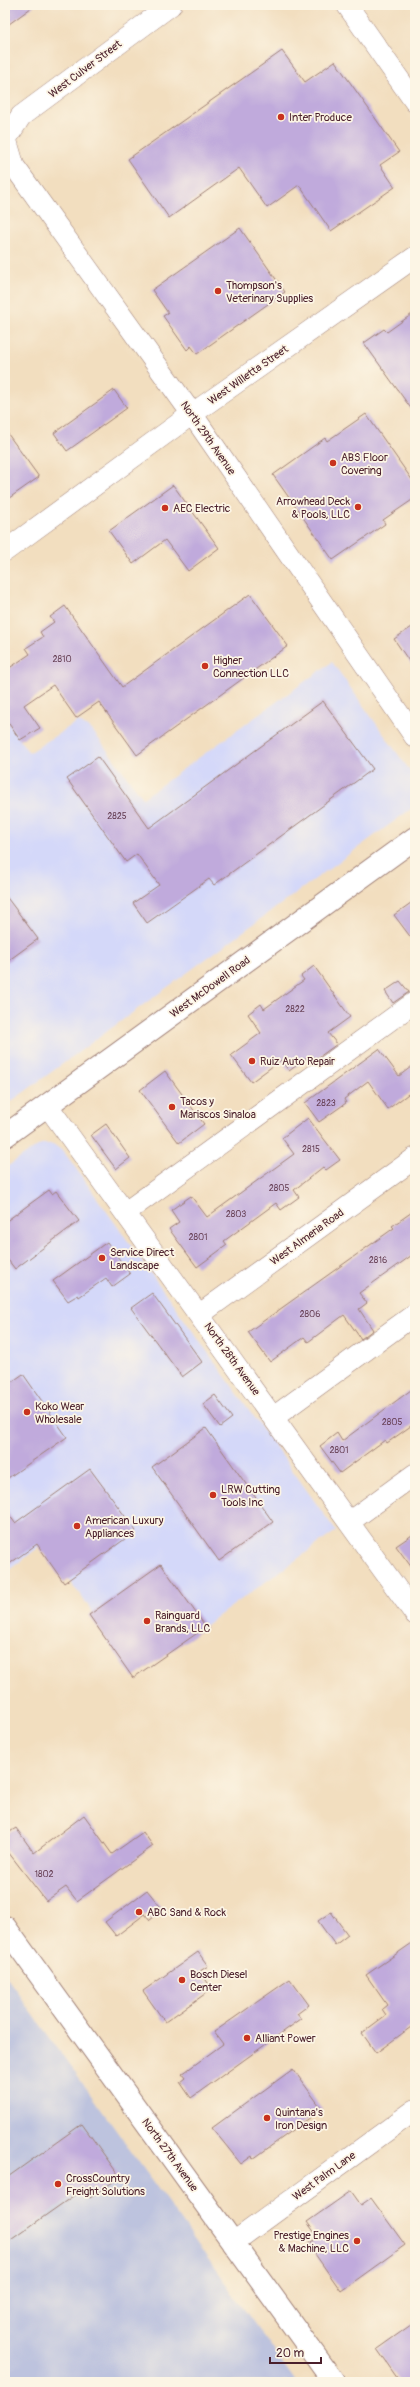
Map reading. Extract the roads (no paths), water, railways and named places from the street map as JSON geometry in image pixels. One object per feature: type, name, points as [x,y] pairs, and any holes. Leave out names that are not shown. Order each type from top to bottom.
[{"type":"main road","name":"West McDowell Road","points":[[5,1136],[415,838]]},
{"type":"main road","name":"North 27th Avenue","points":[[5,1927],[334,2382]]},
{"type":"street","name":"West Culver Street","points":[[6,139],[21,116],[171,5]]},
{"type":"street","points":[[347,5],[415,102]]},
{"type":"street","name":"North 29th Avenue","points":[[6,139],[14,166],[192,414],[415,737]]},
{"type":"street","name":"West Willetta Street","points":[[5,551],[192,414],[415,257]]},
{"type":"street","points":[[126,1212],[415,1002]]},
{"type":"street","name":"North 28th Avenue","points":[[47,1105],[126,1212],[415,1614]]},
{"type":"street","name":"West Almeria Road","points":[[199,1315],[415,1158]]},
{"type":"street","points":[[274,1417],[415,1314]]},
{"type":"street","points":[[348,1522],[415,1474]]},
{"type":"street","name":"West Palm Lane","points":[[234,2242],[415,2110]]},
{"type":"place","name":"Inter Produce","points":[[281,117]]},
{"type":"place","name":"Thompson's Veterinary Supplies","points":[[218,291]]},
{"type":"place","name":"ABS Floor Covering","points":[[333,463]]},
{"type":"place","name":"Arrowhead Deck & Pools, LLC","points":[[358,507]]},
{"type":"place","name":"AEC Electric","points":[[165,508]]},
{"type":"place","name":"Higher Connection LLC","points":[[205,666]]},
{"type":"place","name":"Ruiz Auto Repair","points":[[252,1061]]},
{"type":"place","name":"Tacos y Mariscos Sinaloa","points":[[172,1107]]},
{"type":"place","name":"Service Direct Landscape","points":[[102,1258]]},
{"type":"place","name":"Koko Wear Wholesale","points":[[27,1412]]},
{"type":"place","name":"LRW Cutting Tools Inc","points":[[213,1495]]},
{"type":"place","name":"American Luxury Appliances","points":[[77,1526]]},
{"type":"place","name":"Rainguard Brands, LLC","points":[[147,1621]]},
{"type":"place","name":"ABC Sand & Rock","points":[[139,1912]]},
{"type":"place","name":"Bosch Diesel Center","points":[[182,1980]]},
{"type":"place","name":"Alliant Power","points":[[247,2038]]},
{"type":"place","name":"Quintana's Iron Design","points":[[267,2118]]},
{"type":"place","name":"CrossCountry Freight Solutions","points":[[58,2184]]},
{"type":"place","name":"Prestige Engines & Machine, LLC","points":[[357,2241]]}]
